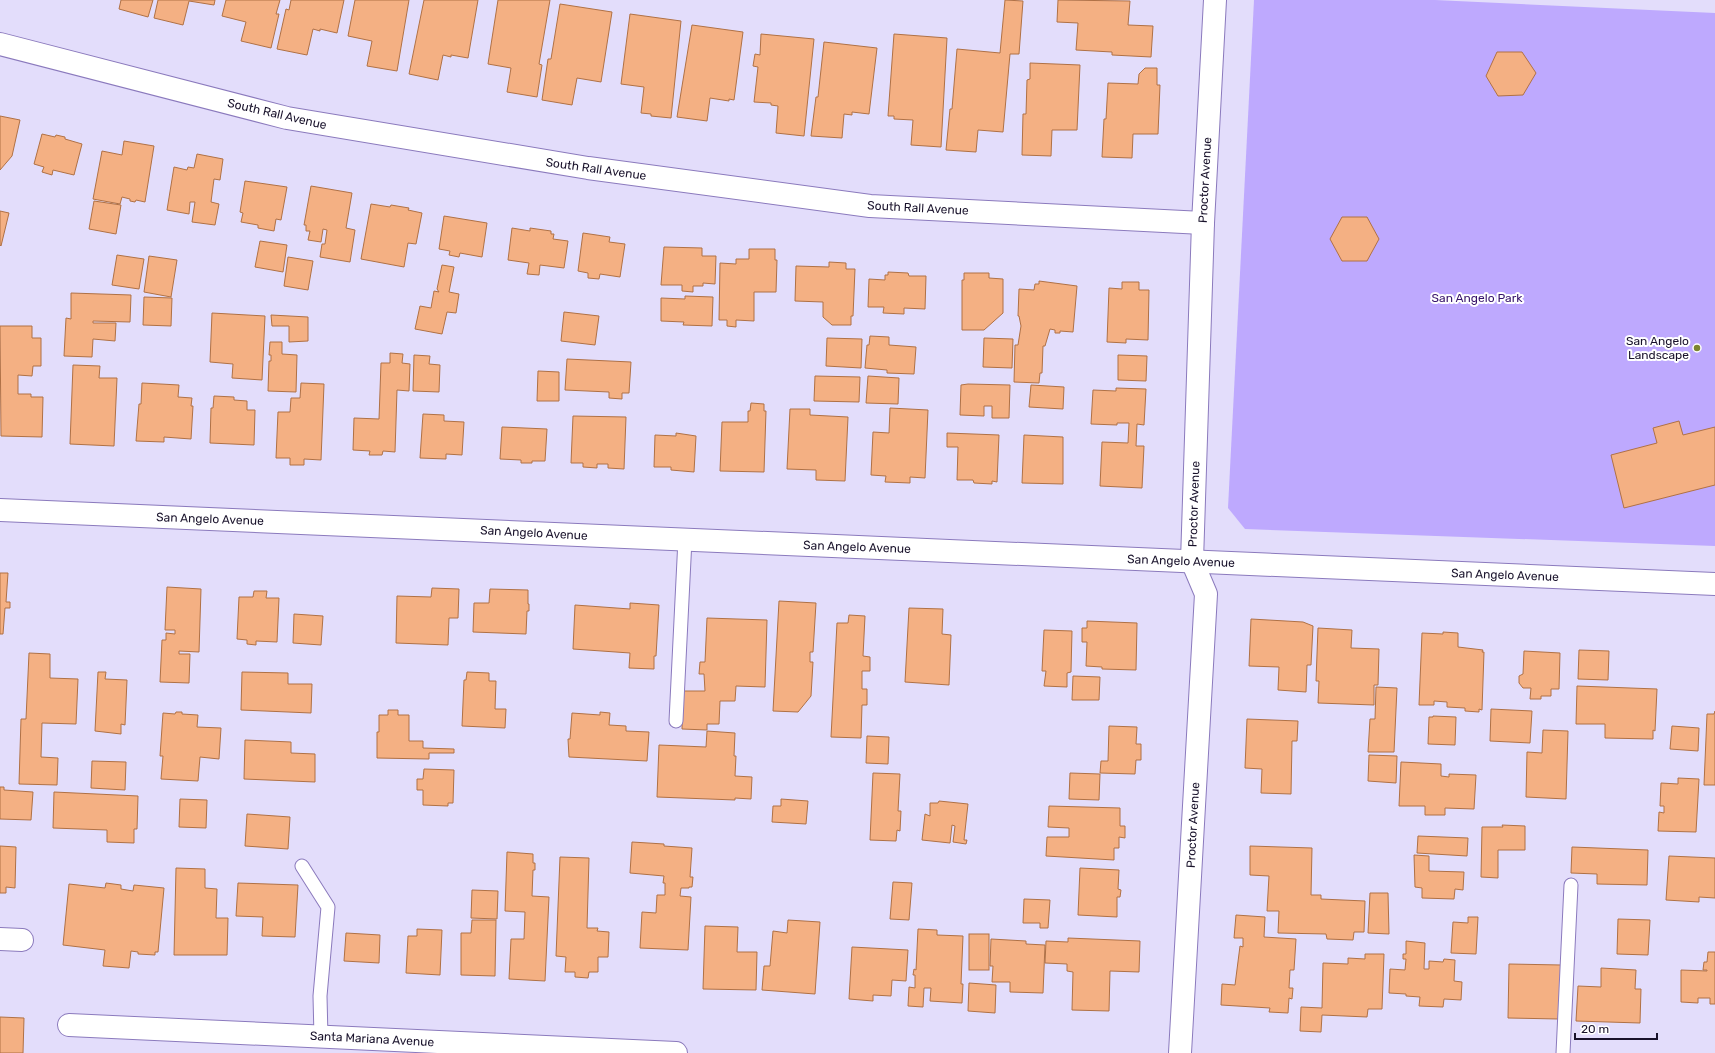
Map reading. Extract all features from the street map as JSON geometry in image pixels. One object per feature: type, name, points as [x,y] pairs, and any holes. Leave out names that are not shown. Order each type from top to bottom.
[{"type":"street","name":"Proctor Avenue","points":[[1180,1053],[1206,594],[1192,561],[1203,223],[1215,0]]},
{"type":"street","name":"South Rall Avenue","points":[[0,44],[287,118],[588,168],[870,206],[1203,223]]},
{"type":"street","name":"San Angelo Avenue","points":[[0,510],[1715,584]]},
{"type":"street","points":[[0,939],[22,940]]},
{"type":"street","name":"Santa Mariana Avenue","points":[[69,1025],[321,1045],[676,1053]]},
{"type":"lane","points":[[676,721],[685,540]]},
{"type":"lane","points":[[302,866],[328,907],[320,996],[321,1045]]},
{"type":"lane","points":[[1563,1053],[1571,884]]},
{"type":"green space","name":"San Angelo Park","points":[[1254,0],[1435,0],[1715,13],[1715,546],[1245,529],[1228,508]]},
{"type":"building","points":[[121,0],[153,0],[148,17],[119,9]]},
{"type":"building","points":[[158,0],[215,0],[214,5],[189,1],[183,25],[154,18]]},
{"type":"building","points":[[226,0],[280,0],[276,14],[279,14],[271,48],[241,41],[246,22],[222,16]]},
{"type":"building","points":[[291,0],[344,0],[337,33],[313,29],[307,55],[277,49],[286,9],[289,10]]},
{"type":"building","points":[[355,0],[409,0],[397,71],[367,66],[372,41],[348,36]]},
{"type":"building","points":[[424,0],[478,0],[468,58],[443,55],[438,80],[409,74]]},
{"type":"building","points":[[498,0],[550,0],[539,64],[542,65],[537,97],[507,92],[511,68],[488,64]]},
{"type":"building","points":[[1005,0],[1023,1],[1019,54],[1010,54],[1003,132],[978,130],[976,152],[946,150],[950,109],[952,109],[957,49],[1000,53]]},
{"type":"building","points":[[1058,0],[1130,1],[1128,25],[1153,26],[1151,57],[1112,55],[1112,52],[1076,50],[1078,23],[1057,22]]},
{"type":"building","points":[[560,4],[612,12],[601,82],[577,78],[572,105],[542,100],[548,59],[551,59]]},
{"type":"building","points":[[630,14],[681,21],[671,118],[651,116],[651,114],[641,113],[644,87],[621,84]]},
{"type":"building","points":[[692,25],[743,32],[734,100],[729,99],[729,101],[710,98],[707,121],[677,117]]},
{"type":"building","points":[[761,34],[814,39],[804,136],[776,133],[778,106],[771,105],[771,103],[754,102],[758,67],[753,66],[755,54],[760,55]]},
{"type":"building","points":[[894,34],[947,38],[941,147],[911,145],[913,120],[894,119],[894,116],[888,116]]},
{"type":"building","points":[[824,42],[877,48],[869,114],[852,112],[852,115],[844,114],[842,138],[811,136],[816,97],[818,97]]},
{"type":"building","points":[[1497,52],[1522,52],[1536,73],[1523,95],[1498,96],[1486,76]]},
{"type":"building","points":[[1030,63],[1080,65],[1077,130],[1052,130],[1051,156],[1022,155],[1023,114],[1026,114],[1027,80],[1030,79]]},
{"type":"building","points":[[1145,68],[1157,68],[1157,85],[1160,85],[1158,134],[1133,134],[1132,158],[1102,157],[1108,83],[1138,84],[1139,74]]},
{"type":"building","points":[[0,116],[20,120],[12,156],[0,170]]},
{"type":"building","points":[[42,134],[55,137],[56,135],[65,137],[65,139],[82,144],[74,175],[53,170],[52,175],[42,172],[44,167],[34,164]]},
{"type":"building","points":[[124,141],[154,146],[145,202],[136,200],[135,202],[130,201],[130,199],[122,197],[120,204],[93,199],[102,151],[122,155]]},
{"type":"building","points":[[197,154],[223,159],[220,180],[214,179],[211,202],[219,204],[215,225],[192,222],[195,202],[190,202],[189,214],[167,210],[174,167],[187,170],[188,167],[194,168]]},
{"type":"building","points":[[245,181],[287,187],[281,220],[276,219],[274,231],[258,228],[258,225],[241,222],[243,213],[240,212]]},
{"type":"building","points":[[311,186],[352,193],[346,228],[355,230],[350,262],[320,257],[322,244],[325,244],[327,230],[323,229],[321,242],[308,240],[310,231],[306,231],[306,225],[304,225]]},
{"type":"building","points":[[94,201],[121,205],[116,234],[89,229]]},
{"type":"building","points":[[371,204],[409,208],[408,210],[422,213],[416,244],[408,243],[404,267],[361,259]]},
{"type":"building","points":[[0,211],[9,213],[1,246],[0,245]]},
{"type":"building","points":[[444,216],[487,223],[482,257],[460,253],[459,257],[449,255],[450,251],[439,249]]},
{"type":"building","points":[[1342,217],[1367,217],[1379,239],[1367,261],[1342,261],[1330,239]]},
{"type":"building","points":[[512,228],[530,231],[530,228],[551,231],[551,234],[554,234],[553,239],[568,241],[564,268],[540,265],[539,275],[527,274],[529,263],[508,260]]},
{"type":"building","points":[[583,233],[610,237],[609,242],[625,244],[620,277],[600,274],[599,279],[588,278],[588,273],[578,271]]},
{"type":"building","points":[[260,241],[287,245],[283,272],[255,267]]},
{"type":"building","points":[[664,247],[702,248],[702,256],[716,256],[715,284],[703,283],[703,286],[693,286],[693,292],[682,291],[682,285],[661,285]]},
{"type":"building","points":[[749,249],[775,249],[775,260],[777,260],[776,292],[754,292],[754,321],[736,320],[736,327],[727,326],[727,320],[719,320],[720,263],[736,264],[736,259],[749,259]]},
{"type":"building","points":[[117,255],[144,259],[139,289],[112,285]]},
{"type":"building","points":[[149,256],[177,260],[171,297],[144,292]]},
{"type":"building","points":[[288,257],[313,261],[308,290],[284,286]]},
{"type":"building","points":[[829,262],[846,263],[846,269],[855,269],[853,316],[851,316],[851,325],[832,325],[823,317],[823,302],[795,301],[796,266],[829,267]]},
{"type":"building","points":[[442,265],[454,267],[449,292],[459,294],[456,313],[447,312],[442,334],[415,329],[420,306],[431,308],[434,291],[439,292],[437,289]]},
{"type":"building","points":[[888,272],[908,273],[909,276],[926,276],[925,309],[904,308],[904,314],[883,313],[884,307],[868,307],[869,279],[885,280],[885,275],[888,275]]},
{"type":"building","points":[[964,273],[989,273],[989,278],[1003,279],[1003,313],[984,330],[962,330],[962,280],[964,280]]},
{"type":"building","points":[[1039,281],[1077,286],[1073,332],[1060,331],[1060,333],[1055,333],[1055,330],[1050,329],[1045,346],[1043,346],[1042,373],[1040,373],[1039,383],[1014,382],[1015,345],[1018,345],[1021,326],[1018,316],[1019,289],[1034,290],[1035,284],[1039,284]]},
{"type":"building","points":[[1122,282],[1139,282],[1139,290],[1149,290],[1148,340],[1126,339],[1126,343],[1107,342],[1109,288],[1122,289]]},
{"type":"building","points":[[71,293],[131,295],[130,322],[93,321],[93,323],[116,323],[115,341],[93,339],[92,357],[64,356],[66,318],[71,319]]},
{"type":"building","points":[[685,296],[713,297],[712,326],[683,325],[684,322],[661,321],[661,298],[685,299]]},
{"type":"building","points":[[144,297],[172,298],[171,326],[143,325]]},
{"type":"building","points":[[564,312],[599,316],[595,345],[561,341]]},
{"type":"building","points":[[212,313],[265,316],[262,380],[232,378],[233,364],[210,362]]},
{"type":"building","points":[[271,315],[308,317],[308,341],[289,342],[289,326],[272,326]]},
{"type":"building","points":[[0,326],[32,326],[32,338],[41,338],[41,366],[33,366],[32,376],[18,375],[18,394],[31,394],[31,397],[43,397],[42,437],[1,436]]},
{"type":"building","points":[[870,336],[889,337],[889,345],[916,347],[914,374],[887,373],[887,370],[865,368],[867,345],[869,345]]},
{"type":"building","points":[[827,338],[862,339],[861,368],[826,366]]},
{"type":"building","points":[[984,338],[1013,339],[1012,368],[983,367]]},
{"type":"building","points":[[270,342],[282,342],[282,354],[297,355],[296,392],[268,391],[269,361],[271,361],[271,355],[269,355]]},
{"type":"building","points":[[390,353],[403,354],[402,363],[410,364],[409,391],[397,390],[395,452],[383,451],[382,455],[369,455],[370,451],[353,450],[354,418],[379,419],[381,363],[390,363]]},
{"type":"building","points":[[414,355],[430,356],[429,364],[440,365],[439,392],[413,391]]},
{"type":"building","points":[[1118,355],[1147,356],[1146,381],[1118,380]]},
{"type":"building","points":[[567,359],[631,362],[629,393],[622,393],[622,399],[609,398],[609,392],[565,390]]},
{"type":"building","points":[[73,365],[100,366],[99,378],[117,378],[114,446],[70,444]]},
{"type":"building","points":[[538,371],[559,372],[559,401],[537,401]]},
{"type":"building","points":[[815,376],[860,377],[859,402],[814,401]]},
{"type":"building","points":[[868,376],[899,378],[898,404],[866,403]]},
{"type":"building","points":[[142,383],[179,385],[178,397],[192,398],[191,439],[164,437],[164,442],[136,441]]},
{"type":"building","points":[[301,383],[324,384],[321,460],[304,459],[304,465],[290,465],[290,458],[276,458],[278,412],[290,412],[291,398],[300,398]]},
{"type":"building","points":[[961,385],[1010,385],[1009,418],[992,418],[992,406],[984,406],[984,416],[960,415]]},
{"type":"building","points":[[1031,385],[1064,387],[1063,409],[1029,407]]},
{"type":"building","points":[[1116,388],[1146,389],[1144,425],[1137,424],[1136,446],[1144,446],[1142,488],[1100,486],[1102,442],[1128,443],[1129,423],[1117,423],[1117,425],[1091,424],[1093,390],[1116,391]]},
{"type":"building","points":[[214,396],[234,397],[234,400],[247,401],[247,410],[255,410],[254,445],[210,443],[211,408],[213,408]]},
{"type":"building","points":[[751,403],[764,404],[764,411],[766,411],[764,472],[720,471],[722,422],[748,422],[748,411],[750,411]]},
{"type":"building","points":[[890,408],[928,410],[925,478],[910,477],[910,483],[885,482],[886,476],[871,475],[873,432],[889,433]]},
{"type":"building","points":[[790,409],[810,409],[810,415],[848,417],[845,481],[816,480],[816,470],[787,469]]},
{"type":"building","points":[[423,414],[444,415],[444,421],[464,422],[462,455],[446,454],[446,459],[420,458]]},
{"type":"building","points":[[573,416],[626,417],[624,469],[608,468],[608,464],[597,464],[597,468],[583,467],[583,463],[571,463]]},
{"type":"building","points":[[1679,421],[1683,435],[1715,427],[1715,485],[1624,508],[1611,455],[1657,443],[1653,428]]},
{"type":"building","points":[[502,427],[547,429],[545,461],[521,463],[521,460],[500,459]]},
{"type":"building","points":[[676,433],[696,436],[694,472],[671,470],[671,467],[654,467],[655,435],[676,436]]},
{"type":"building","points":[[947,433],[999,435],[997,482],[992,481],[992,484],[974,483],[973,480],[957,480],[958,447],[947,447]]},
{"type":"building","points":[[1024,435],[1063,437],[1063,484],[1022,483]]},
{"type":"building","points":[[0,573],[8,573],[6,602],[10,602],[10,608],[5,608],[3,634],[0,634]]},
{"type":"building","points":[[167,587],[201,589],[199,652],[179,651],[179,654],[190,654],[189,683],[160,682],[162,640],[166,640],[166,633],[175,634],[175,630],[165,630]]},
{"type":"building","points":[[432,588],[459,589],[458,618],[449,618],[448,645],[396,643],[397,596],[431,597]]},
{"type":"building","points":[[490,589],[528,590],[529,611],[527,611],[526,634],[473,632],[474,603],[489,603]]},
{"type":"building","points":[[254,591],[267,591],[266,598],[279,598],[277,642],[256,641],[256,645],[247,644],[247,640],[237,639],[239,597],[253,597]]},
{"type":"building","points":[[779,601],[816,603],[813,652],[810,652],[810,662],[813,662],[811,696],[798,712],[773,711]]},
{"type":"building","points":[[630,603],[659,605],[654,669],[629,668],[630,653],[573,649],[575,605],[630,609]]},
{"type":"building","points":[[909,608],[943,609],[942,634],[951,635],[949,685],[905,682]]},
{"type":"building","points":[[294,614],[323,616],[321,645],[293,643]]},
{"type":"building","points":[[849,615],[865,616],[863,656],[870,657],[870,671],[862,671],[862,689],[867,689],[867,705],[862,705],[861,738],[831,737],[837,623],[848,623]]},
{"type":"building","points":[[707,618],[767,620],[765,687],[736,686],[735,701],[720,701],[719,724],[707,724],[707,730],[682,729],[683,691],[705,691],[704,674],[699,674],[700,662],[705,662]]},
{"type":"building","points":[[1251,619],[1303,622],[1313,626],[1311,665],[1307,665],[1306,692],[1278,690],[1279,667],[1249,666]]},
{"type":"building","points":[[1087,621],[1137,623],[1136,670],[1102,669],[1102,667],[1086,666],[1087,642],[1082,642],[1082,628],[1087,628]]},
{"type":"building","points":[[1318,628],[1352,630],[1351,648],[1379,649],[1378,685],[1374,685],[1374,705],[1318,703],[1319,681],[1316,681]]},
{"type":"building","points":[[1044,630],[1072,631],[1071,672],[1067,673],[1067,687],[1044,686],[1046,671],[1042,671]]},
{"type":"building","points":[[1443,632],[1458,633],[1458,647],[1483,650],[1482,652],[1484,652],[1482,710],[1479,709],[1479,712],[1465,711],[1465,708],[1447,707],[1447,702],[1434,701],[1434,705],[1419,705],[1422,633],[1443,634]]},
{"type":"building","points":[[1579,650],[1609,651],[1608,680],[1578,679]]},
{"type":"building","points":[[1524,651],[1560,653],[1559,689],[1551,689],[1551,696],[1541,696],[1541,699],[1530,699],[1531,688],[1523,688],[1519,683],[1519,676],[1523,674]]},
{"type":"building","points":[[29,653],[50,654],[50,678],[78,679],[76,724],[42,723],[41,757],[58,758],[57,785],[19,784],[21,719],[26,719]]},
{"type":"building","points":[[98,672],[106,672],[105,679],[127,680],[125,725],[121,724],[121,734],[95,731]]},
{"type":"building","points":[[242,672],[288,673],[288,684],[312,684],[311,713],[241,710]]},
{"type":"building","points":[[467,672],[489,673],[489,681],[496,681],[495,709],[506,709],[505,728],[462,726],[464,680],[466,680]]},
{"type":"building","points":[[1073,676],[1100,677],[1099,700],[1072,700]]},
{"type":"building","points":[[1577,686],[1657,689],[1655,731],[1653,730],[1653,739],[1605,738],[1605,724],[1576,724]]},
{"type":"building","points":[[1376,687],[1397,688],[1394,752],[1368,752],[1370,719],[1375,719]]},
{"type":"building","points":[[1491,709],[1532,711],[1530,743],[1490,741]]},
{"type":"building","points":[[388,710],[398,710],[398,715],[409,715],[409,741],[423,741],[423,748],[454,749],[454,753],[429,753],[429,759],[377,758],[377,732],[379,732],[379,715],[388,715]]},
{"type":"building","points":[[1715,711],[1715,785],[1704,785],[1707,714],[1714,714]]},
{"type":"building","points":[[176,712],[198,715],[197,727],[221,728],[219,759],[200,757],[198,781],[161,779],[163,756],[160,756],[163,713],[175,714]]},
{"type":"building","points":[[600,712],[610,713],[609,725],[626,726],[626,731],[649,732],[647,761],[569,757],[568,739],[570,739],[572,713],[600,715]]},
{"type":"building","points":[[1429,717],[1456,717],[1455,745],[1428,744]]},
{"type":"building","points":[[1247,719],[1298,721],[1297,741],[1292,741],[1291,794],[1261,793],[1262,769],[1245,768]]},
{"type":"building","points":[[1109,726],[1137,727],[1136,744],[1141,744],[1141,760],[1136,760],[1135,774],[1100,773],[1101,761],[1108,761]]},
{"type":"building","points":[[1672,726],[1699,728],[1698,751],[1670,749]]},
{"type":"building","points":[[1543,730],[1568,731],[1566,799],[1526,797],[1527,752],[1542,753]]},
{"type":"building","points":[[707,731],[735,733],[735,776],[752,777],[751,799],[735,798],[735,800],[657,797],[659,745],[706,747]]},
{"type":"building","points":[[867,736],[889,737],[888,764],[866,763]]},
{"type":"building","points":[[245,740],[291,742],[291,753],[315,754],[315,782],[244,779]]},
{"type":"building","points":[[1369,755],[1397,756],[1396,783],[1368,781]]},
{"type":"building","points":[[92,761],[126,762],[125,790],[91,788]]},
{"type":"building","points":[[1401,762],[1441,764],[1441,776],[1449,777],[1449,774],[1476,775],[1474,809],[1445,808],[1445,815],[1425,815],[1425,806],[1399,806]]},
{"type":"building","points":[[424,769],[454,770],[453,803],[448,803],[448,806],[423,805],[423,790],[417,790],[417,779],[423,779]]},
{"type":"building","points":[[873,773],[900,774],[898,811],[901,811],[900,831],[897,830],[896,841],[870,840]]},
{"type":"building","points":[[1070,773],[1100,774],[1099,800],[1069,799]]},
{"type":"building","points":[[1678,778],[1699,779],[1696,832],[1658,831],[1659,812],[1664,813],[1664,806],[1660,806],[1661,783],[1678,784]]},
{"type":"building","points":[[0,787],[4,787],[4,790],[33,792],[31,820],[0,819]]},
{"type":"building","points":[[54,792],[138,796],[137,829],[134,829],[134,843],[107,842],[107,830],[53,828]]},
{"type":"building","points":[[180,799],[207,800],[206,828],[179,827]]},
{"type":"building","points":[[781,799],[808,801],[806,824],[772,822],[773,806],[781,806]]},
{"type":"building","points":[[939,801],[968,804],[964,840],[967,840],[966,844],[953,842],[955,826],[952,825],[950,843],[922,840],[925,814],[930,816],[930,803],[938,803]]},
{"type":"building","points":[[1049,806],[1120,808],[1120,826],[1125,826],[1125,838],[1119,837],[1119,848],[1114,848],[1114,860],[1046,856],[1047,837],[1069,837],[1069,828],[1048,827]]},
{"type":"building","points":[[247,814],[290,817],[288,849],[245,846]]},
{"type":"building","points":[[1502,825],[1525,826],[1525,850],[1498,850],[1498,878],[1481,877],[1482,827],[1503,827]]},
{"type":"building","points":[[1418,836],[1468,838],[1467,856],[1417,853]]},
{"type":"building","points":[[632,842],[692,848],[690,877],[693,877],[692,887],[681,888],[680,896],[691,897],[688,950],[640,948],[642,912],[656,913],[657,895],[665,895],[665,883],[663,883],[664,876],[630,873]]},
{"type":"building","points":[[0,846],[16,847],[15,888],[6,887],[6,893],[0,893]]},
{"type":"building","points":[[1250,846],[1312,848],[1311,895],[1321,895],[1321,899],[1365,901],[1364,932],[1354,932],[1353,940],[1327,939],[1326,934],[1278,933],[1279,911],[1267,911],[1269,876],[1250,875]]},
{"type":"building","points":[[1572,847],[1648,850],[1647,885],[1597,884],[1597,874],[1571,873]]},
{"type":"building","points":[[507,852],[533,854],[535,870],[533,870],[532,896],[549,897],[545,981],[509,979],[511,939],[524,939],[525,912],[505,911]]},
{"type":"building","points":[[1414,855],[1429,856],[1429,871],[1464,872],[1463,890],[1455,889],[1454,899],[1422,898],[1422,888],[1415,887]]},
{"type":"building","points":[[1669,856],[1715,858],[1715,898],[1699,897],[1699,902],[1666,900]]},
{"type":"building","points":[[560,857],[589,858],[587,928],[598,928],[597,931],[609,932],[608,957],[598,957],[598,972],[589,972],[588,978],[575,977],[575,972],[565,972],[566,957],[556,956]]},
{"type":"building","points":[[176,868],[205,869],[205,888],[217,889],[216,918],[228,918],[227,955],[174,955]]},
{"type":"building","points":[[1080,868],[1119,870],[1118,889],[1121,890],[1120,897],[1117,897],[1117,917],[1078,915]]},
{"type":"building","points":[[893,882],[912,883],[909,920],[890,919]]},
{"type":"building","points":[[106,883],[121,885],[121,889],[133,891],[134,885],[164,888],[158,952],[155,952],[155,955],[138,954],[138,952],[131,951],[129,968],[103,966],[105,950],[63,945],[69,884],[105,888]]},
{"type":"building","points":[[238,883],[298,885],[295,937],[262,936],[263,917],[236,916]]},
{"type":"building","points":[[472,890],[498,891],[497,919],[471,918]]},
{"type":"building","points":[[1370,893],[1388,893],[1389,934],[1368,933]]},
{"type":"building","points":[[1024,899],[1050,900],[1048,928],[1040,928],[1040,923],[1023,923]]},
{"type":"building","points":[[1236,915],[1265,917],[1264,937],[1296,939],[1294,970],[1290,970],[1289,988],[1293,988],[1292,999],[1289,998],[1288,1013],[1269,1012],[1270,1008],[1221,1005],[1222,984],[1235,985],[1240,946],[1243,947],[1243,938],[1234,938]]},
{"type":"building","points":[[1468,917],[1478,917],[1476,954],[1451,953],[1453,922],[1468,923]]},
{"type":"building","points":[[1618,919],[1650,920],[1648,955],[1617,954]]},
{"type":"building","points":[[472,920],[496,920],[495,976],[461,975],[461,933],[471,933]]},
{"type":"building","points":[[788,920],[820,922],[815,994],[762,990],[764,966],[770,966],[773,931],[787,933]]},
{"type":"building","points":[[705,926],[738,927],[737,952],[757,952],[756,990],[703,989]]},
{"type":"building","points":[[417,929],[442,930],[440,975],[406,973],[408,936],[417,936]]},
{"type":"building","points":[[918,929],[937,930],[937,935],[963,936],[961,984],[963,984],[962,1003],[930,1001],[931,988],[924,988],[923,1007],[908,1006],[909,987],[915,988],[915,975],[913,975],[914,969],[916,970]]},
{"type":"building","points":[[346,933],[380,935],[379,963],[344,961]]},
{"type":"building","points":[[969,934],[989,934],[989,970],[969,970]]},
{"type":"building","points":[[1068,938],[1140,941],[1139,972],[1110,971],[1109,1011],[1072,1010],[1073,972],[1067,971],[1067,964],[1045,963],[1046,941],[1068,942]]},
{"type":"building","points":[[991,939],[1026,941],[1026,944],[1045,945],[1043,993],[1010,992],[1010,982],[992,982],[993,966],[990,966]]},
{"type":"building","points":[[1406,941],[1425,943],[1424,969],[1429,969],[1429,961],[1443,962],[1444,959],[1455,960],[1454,981],[1462,982],[1461,1000],[1444,999],[1443,1007],[1419,1006],[1420,997],[1389,993],[1390,969],[1405,970],[1406,959],[1403,959],[1403,954],[1406,954]]},
{"type":"building","points":[[852,947],[908,950],[906,981],[892,980],[891,996],[873,995],[873,1001],[849,999]]},
{"type":"building","points":[[1708,952],[1715,952],[1715,1004],[1710,1004],[1710,998],[1698,998],[1698,1003],[1681,1002],[1681,970],[1707,971],[1703,970],[1704,962],[1707,962]]},
{"type":"building","points":[[1365,954],[1384,954],[1382,1009],[1368,1009],[1367,1017],[1322,1015],[1321,1032],[1300,1031],[1301,1007],[1322,1008],[1323,963],[1348,964],[1348,958],[1365,959]]},
{"type":"building","points":[[1509,964],[1561,965],[1559,1019],[1508,1018]]},
{"type":"building","points":[[1601,968],[1636,970],[1635,989],[1641,989],[1640,1023],[1576,1021],[1578,986],[1601,987]]},
{"type":"building","points":[[969,983],[996,985],[995,1013],[968,1011]]},
{"type":"building","points":[[0,1017],[24,1018],[23,1053],[0,1053]]},
{"type":"place","name":"San Angelo Landscape","points":[[1697,348]]}]
